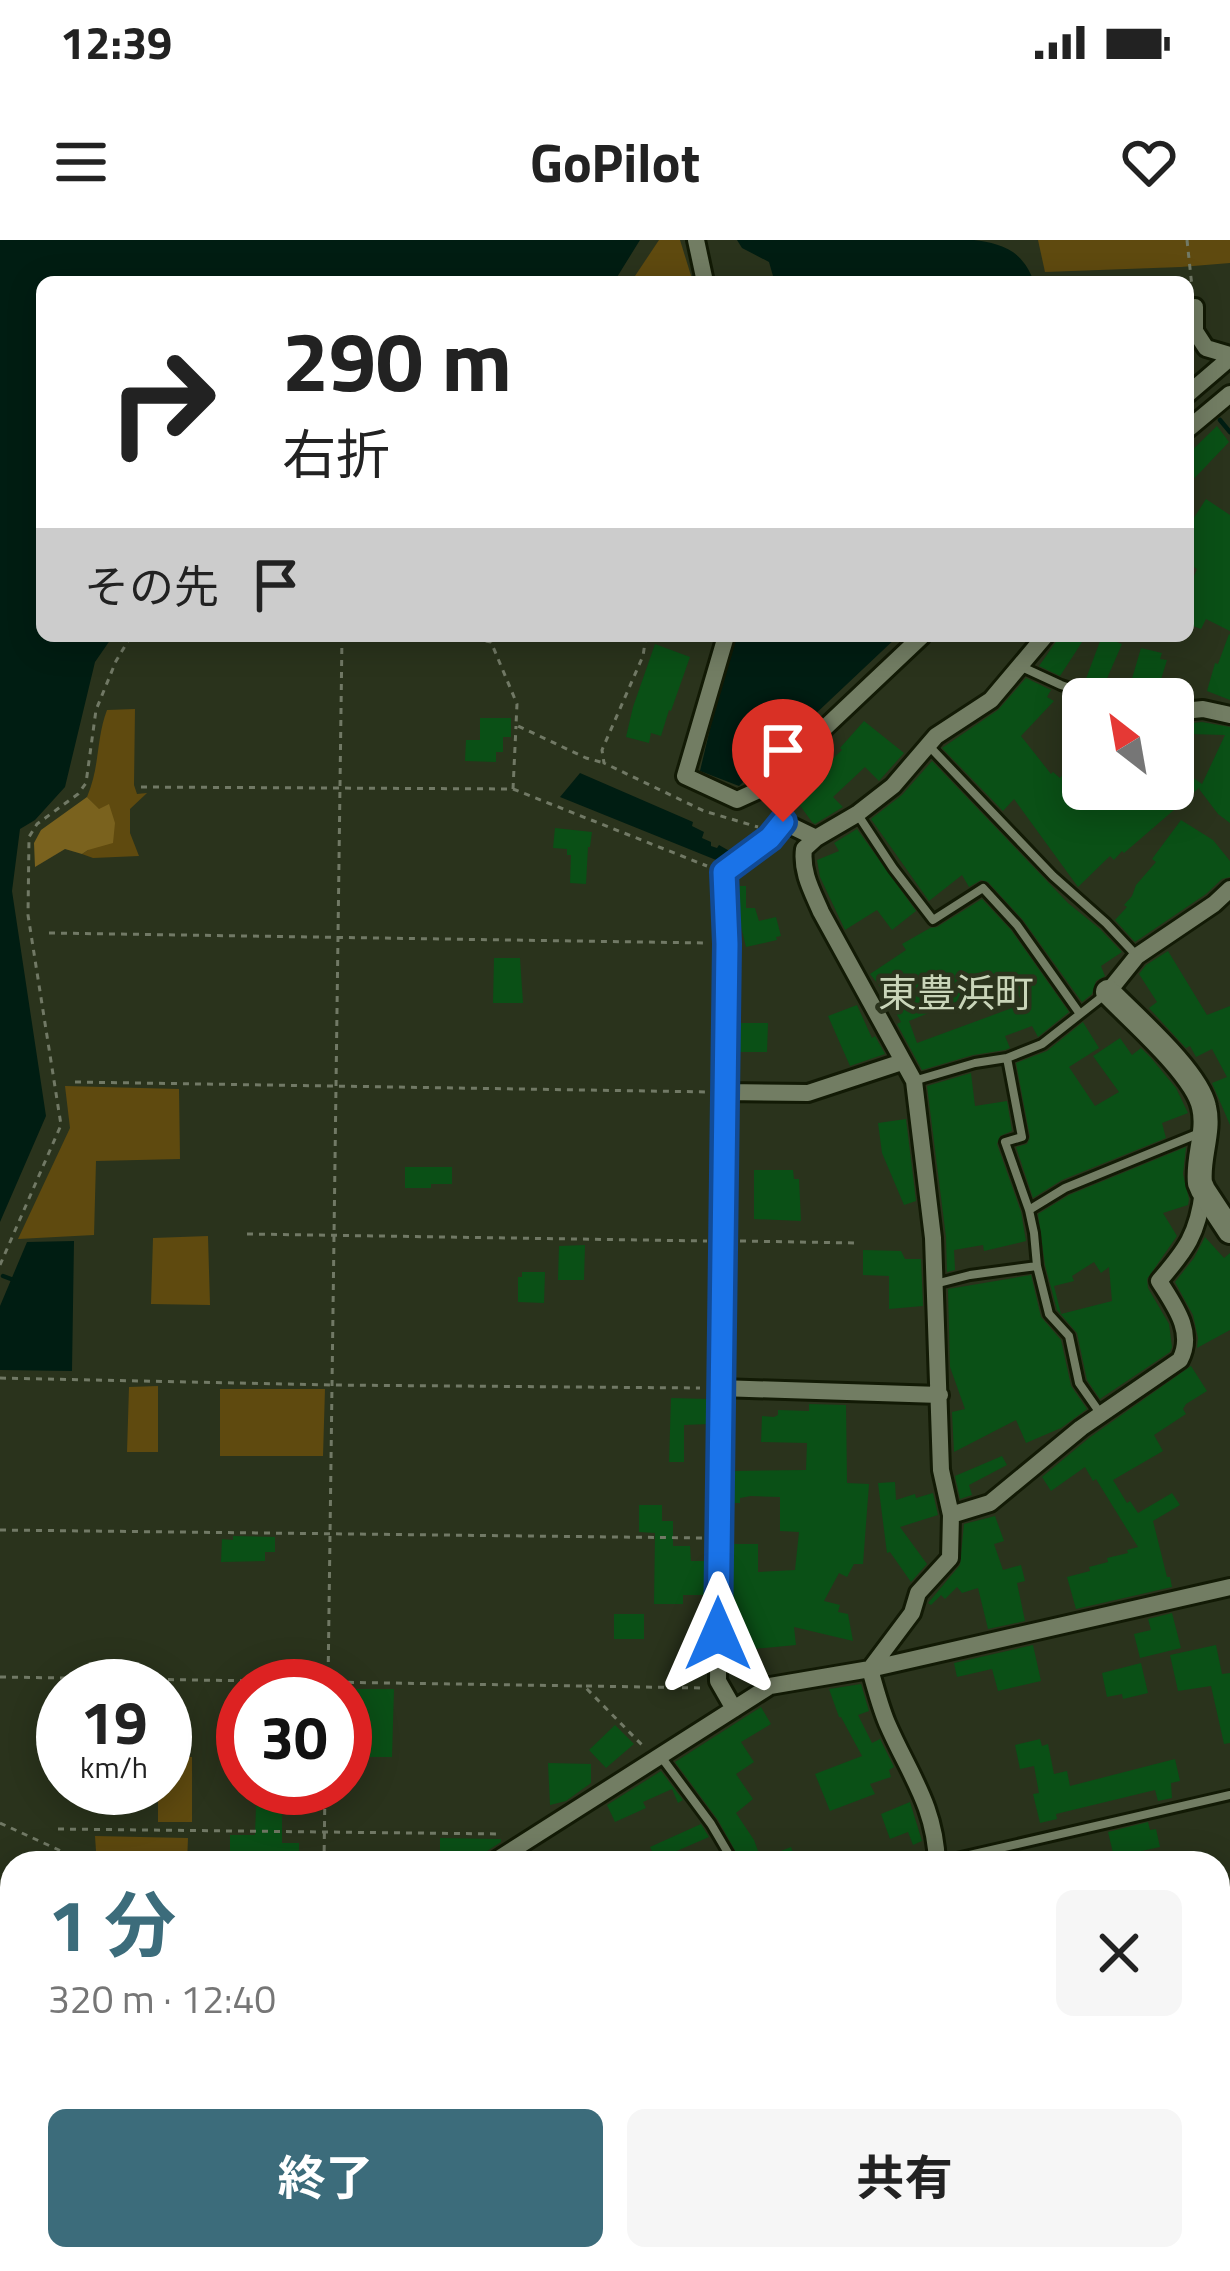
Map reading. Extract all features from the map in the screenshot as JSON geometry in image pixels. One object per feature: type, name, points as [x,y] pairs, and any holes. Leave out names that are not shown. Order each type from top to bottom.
[{"type":"main road","points":[[1108,992],[1197,1089],[1205,1109],[1199,1174],[1203,1190],[1230,1231]]},
{"type":"street","points":[[696,240],[704,276]]},
{"type":"street","points":[[1194,316],[1195,307]]},
{"type":"street","points":[[1194,336],[1206,348],[1230,356],[1194,389]]},
{"type":"street","points":[[1194,424],[1230,394]]},
{"type":"street","points":[[724,642],[685,776],[737,800],[760,790],[916,642]]},
{"type":"street","points":[[870,1669],[912,1612],[918,1593],[950,1558],[951,1514],[941,1470],[933,1238],[914,1081],[808,883],[802,860],[804,849],[816,838],[857,814],[893,785],[954,722],[991,700],[1040,642]]},
{"type":"street","points":[[1194,710],[1230,715]]},
{"type":"street","points":[[734,1709],[718,1681],[724,872],[770,838],[783,822],[816,838]]},
{"type":"street","points":[[1108,992],[1137,956],[1230,889]]},
{"type":"street","points":[[725,1093],[808,1093],[902,1062]]},
{"type":"street","points":[[951,1514],[990,1503],[1185,1354],[1185,1330],[1159,1281],[1193,1237],[1203,1190]]},
{"type":"street","points":[[720,1388],[940,1395]]},
{"type":"street","points":[[510,1851],[770,1686],[870,1669],[1230,1587]]},
{"type":"street","points":[[870,1669],[886,1720],[936,1832],[937,1851]]},
{"type":"lane","points":[[1021,667],[1062,685]]},
{"type":"lane","points":[[928,745],[1137,956]]},
{"type":"lane","points":[[857,814],[933,920],[983,888],[1080,1013]]},
{"type":"lane","points":[[914,1081],[1007,1058],[1042,1044],[1108,992]]},
{"type":"lane","points":[[1007,1058],[1022,1137],[1005,1142],[1029,1210],[1049,1313],[1070,1336],[1079,1383],[1101,1414]]},
{"type":"lane","points":[[1029,1210],[1065,1188],[1204,1132]]},
{"type":"lane","points":[[935,1284],[1037,1266]]},
{"type":"lane","points":[[661,1757],[727,1851]]},
{"type":"lane","points":[[989,1851],[1230,1795]]},
{"type":"path","points":[[1187,240],[1190,276]]},
{"type":"path","points":[[0,1265],[61,1125],[28,915],[29,837],[86,783],[96,710],[127,642]]},
{"type":"path","points":[[328,1659],[343,642]]},
{"type":"path","points":[[490,642],[517,704],[513,789]]},
{"type":"path","points":[[517,724],[604,764]]},
{"type":"path","points":[[141,787],[513,789],[724,872]]},
{"type":"path","points":[[49,933],[727,944]]},
{"type":"path","points":[[75,1082],[725,1093]]},
{"type":"path","points":[[247,1234],[856,1243]]},
{"type":"path","points":[[0,1378],[720,1388]]},
{"type":"path","points":[[0,1530],[719,1538]]},
{"type":"path","points":[[0,1677],[216,1682]]},
{"type":"path","points":[[372,1684],[720,1688]]},
{"type":"path","points":[[584,1686],[653,1756],[661,1757]]},
{"type":"path","points":[[324,1851],[325,1815]]},
{"type":"path","points":[[0,1823],[61,1851]]},
{"type":"path","points":[[58,1829],[513,1834],[526,1840]]},
{"type":"shaded area","points":[[0,240],[640,240],[618,276],[36,276],[36,642],[109,642],[95,662],[65,787],[35,820],[20,829],[12,891],[46,1116],[0,1222]]},
{"type":"shaded area","points":[[659,240],[680,240],[691,276],[635,276]]},
{"type":"shaded area","points":[[737,240],[981,241],[1014,253],[1032,276],[773,276],[769,262],[742,248]]},
{"type":"shaded area","points":[[1038,240],[1230,240],[1230,263],[1045,272]]},
{"type":"shaded area","points":[[731,642],[892,642],[739,786],[700,771]]},
{"type":"shaded area","points":[[135,709],[134,785],[137,794],[147,793],[130,809],[130,833],[139,856],[93,858],[82,854],[108,805],[99,810],[87,797],[107,710]]},
{"type":"shaded area","points":[[580,773],[693,822],[711,846],[738,852],[726,864],[560,797]]},
{"type":"shaded area","points":[[87,797],[99,809],[109,804],[115,823],[113,843],[82,854],[65,849],[35,867],[34,843],[41,830]]},
{"type":"shaded area","points":[[65,1086],[179,1089],[180,1159],[96,1161],[94,1235],[18,1239],[70,1128]]},
{"type":"shaded area","points":[[208,1236],[210,1305],[151,1304],[153,1238]]},
{"type":"shaded area","points":[[74,1241],[72,1371],[0,1370],[0,1306],[27,1242]]},
{"type":"shaded area","points":[[158,1386],[158,1452],[127,1452],[129,1387]]},
{"type":"shaded area","points":[[220,1389],[325,1389],[323,1456],[220,1456]]},
{"type":"shaded area","points":[[158,1815],[192,1815],[192,1822],[158,1822]]},
{"type":"shaded area","points":[[95,1836],[188,1838],[187,1851],[96,1851]]},
{"type":"building","points":[[1217,426],[1229,442],[1194,479],[1194,448]]},
{"type":"building","points":[[1206,499],[1230,515],[1230,631],[1206,619],[1201,629],[1194,626],[1194,518]]},
{"type":"building","points":[[1230,635],[1230,700],[1207,691]]},
{"type":"building","points":[[1056,642],[1082,642],[1060,676],[1039,666]]},
{"type":"building","points":[[1100,642],[1122,644],[1107,678],[1086,678]]},
{"type":"building","points":[[655,644],[690,657],[661,736],[651,733],[649,743],[626,737]]},
{"type":"building","points":[[1141,648],[1162,653],[1160,659],[1167,660],[1161,678],[1132,678]]},
{"type":"building","points":[[1026,678],[1051,690],[1047,697],[1054,701],[1021,736],[1051,774],[1062,776],[1062,810],[1174,810],[1124,853],[1114,860],[1110,856],[1078,887],[1014,799],[1003,811],[942,748],[998,710]]},
{"type":"building","points":[[480,718],[511,718],[511,737],[503,737],[503,752],[496,752],[496,762],[465,761],[466,740],[480,740]]},
{"type":"building","points":[[864,721],[904,753],[879,781],[865,767],[833,797],[843,807],[815,824],[793,796],[842,750]]},
{"type":"building","points":[[1194,723],[1230,727],[1230,823],[1200,787],[1194,792],[1194,778],[1202,784],[1225,735],[1194,734]]},
{"type":"building","points":[[932,761],[1068,903],[1122,952],[1101,966],[1105,976],[1082,1002],[1023,920],[988,882],[981,880],[969,887],[962,875],[929,901],[871,819],[902,795]]},
{"type":"building","points":[[1181,820],[1213,840],[1230,861],[1230,877],[1135,942],[1115,920]]},
{"type":"building","points":[[555,828],[592,832],[586,884],[570,883],[571,855],[567,849],[553,848]]},
{"type":"building","points":[[857,829],[916,911],[892,930],[877,910],[845,930],[820,877],[817,860],[839,851],[834,843]]},
{"type":"building","points":[[737,886],[746,886],[746,908],[755,908],[759,921],[776,917],[781,936],[777,940],[746,947]]},
{"type":"building","points":[[982,899],[1011,930],[1069,1012],[1038,1037],[1032,1026],[1005,1036],[1010,1048],[1005,1050],[922,1070],[897,1024],[901,1022],[870,974],[906,950],[902,944]],"holes":[[[1010,980],[1023,1004],[917,1043],[909,1021]]]},
{"type":"building","points":[[1168,951],[1207,1015],[1230,1006],[1230,1125],[1212,1083],[1227,1077],[1212,1049],[1196,1057],[1149,1008],[1157,1002],[1139,974]]},
{"type":"building","points":[[494,958],[520,958],[523,1003],[493,1003]]},
{"type":"building","points":[[857,1005],[885,1054],[850,1066],[828,1016]]},
{"type":"building","points":[[1083,1022],[1099,1048],[1069,1067],[1095,1106],[1119,1092],[1093,1056],[1120,1038],[1132,1055],[1141,1048],[1151,1058],[1176,1088],[1188,1113],[1162,1123],[1166,1138],[1062,1180],[1033,1198],[1016,1147],[1027,1144],[1030,1137],[1016,1063],[1047,1051]]},
{"type":"building","points":[[739,1023],[768,1023],[767,1052],[738,1052]]},
{"type":"building","points":[[971,1073],[975,1106],[1007,1101],[1012,1131],[1000,1136],[997,1144],[1026,1241],[984,1251],[983,1245],[954,1250],[955,1270],[947,1272],[927,1086]]},
{"type":"building","points":[[906,1119],[916,1201],[904,1205],[882,1153],[878,1123]]},
{"type":"building","points":[[1186,1147],[1183,1174],[1188,1205],[1163,1213],[1177,1236],[1147,1279],[1169,1324],[1172,1347],[1100,1399],[1087,1380],[1077,1333],[1057,1310],[1045,1265],[1038,1214],[1069,1195]],"holes":[[[1094,1262],[1101,1273],[1109,1267],[1112,1301],[1061,1314],[1054,1286],[1074,1281],[1072,1276]]]},
{"type":"building","points":[[405,1167],[452,1167],[452,1184],[405,1188]]},
{"type":"building","points":[[754,1170],[793,1170],[794,1179],[799,1179],[801,1221],[754,1219]]},
{"type":"building","points":[[1205,1237],[1224,1258],[1230,1253],[1230,1330],[1197,1348],[1193,1315],[1175,1282]]},
{"type":"building","points":[[585,1245],[584,1280],[558,1280],[559,1246]]},
{"type":"building","points":[[863,1250],[901,1251],[905,1259],[921,1259],[923,1306],[889,1309],[889,1276],[863,1275]]},
{"type":"building","points":[[522,1272],[545,1272],[544,1303],[518,1302]]},
{"type":"building","points":[[1031,1275],[1041,1317],[1061,1340],[1071,1386],[1087,1409],[1061,1428],[1026,1443],[1016,1420],[954,1452],[952,1412],[965,1409],[950,1367],[948,1289]]},
{"type":"building","points":[[1191,1366],[1207,1391],[1186,1404],[1186,1414],[1154,1435],[1163,1451],[1113,1480],[1138,1513],[1172,1493],[1180,1505],[1153,1521],[1172,1587],[1076,1609],[1067,1577],[1138,1547],[1085,1467],[1051,1491],[1042,1477]]},
{"type":"building","points":[[671,1398],[709,1399],[708,1424],[684,1425],[684,1462],[669,1462]]},
{"type":"building","points":[[809,1404],[846,1405],[847,1483],[869,1484],[863,1564],[854,1564],[847,1577],[839,1573],[824,1601],[840,1605],[838,1612],[848,1614],[853,1641],[794,1627],[796,1645],[731,1651],[732,1544],[758,1544],[758,1572],[795,1570],[799,1532],[780,1531],[780,1497],[751,1496],[733,1503],[733,1471],[806,1470],[807,1443],[761,1442],[762,1416],[774,1417],[778,1410],[809,1411]]},
{"type":"building","points":[[1002,1456],[1007,1465],[969,1485],[972,1495],[960,1499],[955,1476]]},
{"type":"building","points":[[895,1482],[896,1500],[933,1493],[938,1515],[900,1527],[927,1564],[911,1582],[887,1553],[878,1483]]},
{"type":"building","points":[[639,1505],[662,1505],[662,1521],[673,1521],[673,1546],[690,1546],[691,1561],[707,1561],[706,1595],[683,1595],[683,1604],[654,1604],[655,1533],[639,1532]]},
{"type":"building","points":[[995,1516],[1004,1541],[994,1544],[1003,1570],[1021,1565],[1025,1581],[1017,1583],[1025,1621],[988,1629],[978,1588],[962,1593],[957,1587],[945,1599],[941,1595],[928,1603],[960,1565],[964,1524]]},
{"type":"building","points":[[233,1536],[275,1537],[275,1552],[265,1552],[265,1561],[221,1562],[222,1539],[233,1540]]},
{"type":"building","points":[[1172,1613],[1181,1648],[1140,1658],[1134,1634],[1151,1630],[1148,1619]]},
{"type":"building","points":[[614,1614],[644,1614],[644,1639],[614,1639]]},
{"type":"building","points":[[1033,1645],[1041,1681],[998,1691],[992,1669],[957,1677],[954,1663]]},
{"type":"building","points":[[1216,1645],[1222,1674],[1230,1673],[1230,1743],[1224,1744],[1211,1686],[1178,1691],[1170,1655]]},
{"type":"building","points":[[1141,1663],[1148,1693],[1107,1697],[1102,1673]]},
{"type":"building","points":[[861,1684],[869,1711],[858,1715],[872,1743],[880,1739],[894,1767],[889,1770],[891,1777],[870,1784],[875,1794],[830,1811],[815,1774],[862,1756],[829,1689]]},
{"type":"building","points":[[372,1689],[394,1689],[392,1757],[372,1757]]},
{"type":"building","points":[[761,1707],[771,1724],[741,1742],[754,1762],[736,1774],[753,1799],[736,1813],[758,1851],[735,1851],[675,1762]]},
{"type":"building","points":[[615,1725],[634,1744],[606,1768],[589,1750]]},
{"type":"building","points":[[1040,1739],[1042,1746],[1048,1744],[1054,1774],[1067,1771],[1070,1786],[1175,1759],[1180,1781],[1171,1783],[1172,1798],[1158,1801],[1155,1790],[1056,1814],[1057,1819],[1040,1823],[1033,1794],[1039,1793],[1034,1766],[1020,1769],[1015,1745]]},
{"type":"building","points":[[548,1763],[591,1764],[591,1783],[566,1801],[550,1805]]},
{"type":"building","points":[[661,1771],[683,1800],[678,1803],[672,1789],[615,1822],[607,1805]]},
{"type":"building","points":[[910,1802],[922,1841],[913,1845],[908,1832],[890,1839],[881,1814]]},
{"type":"building","points":[[256,1815],[282,1815],[282,1843],[299,1843],[299,1851],[230,1851],[230,1835],[255,1835]]},
{"type":"building","points":[[1148,1822],[1150,1830],[1156,1829],[1160,1847],[1113,1851],[1108,1832]]},
{"type":"building","points":[[701,1824],[709,1837],[677,1851],[652,1851],[650,1847]]},
{"type":"building","points":[[440,1838],[501,1839],[487,1851],[440,1851]]},
{"type":"waterway","points":[[1220,420],[1230,432]]},
{"type":"waterway","points":[[3,1276],[11,1279]]},
{"type":"district","name":"東豊浜町","points":[[956,992]]},
{"type":"route","points":[[718,1634],[724,872],[770,838],[783,822]]}]
